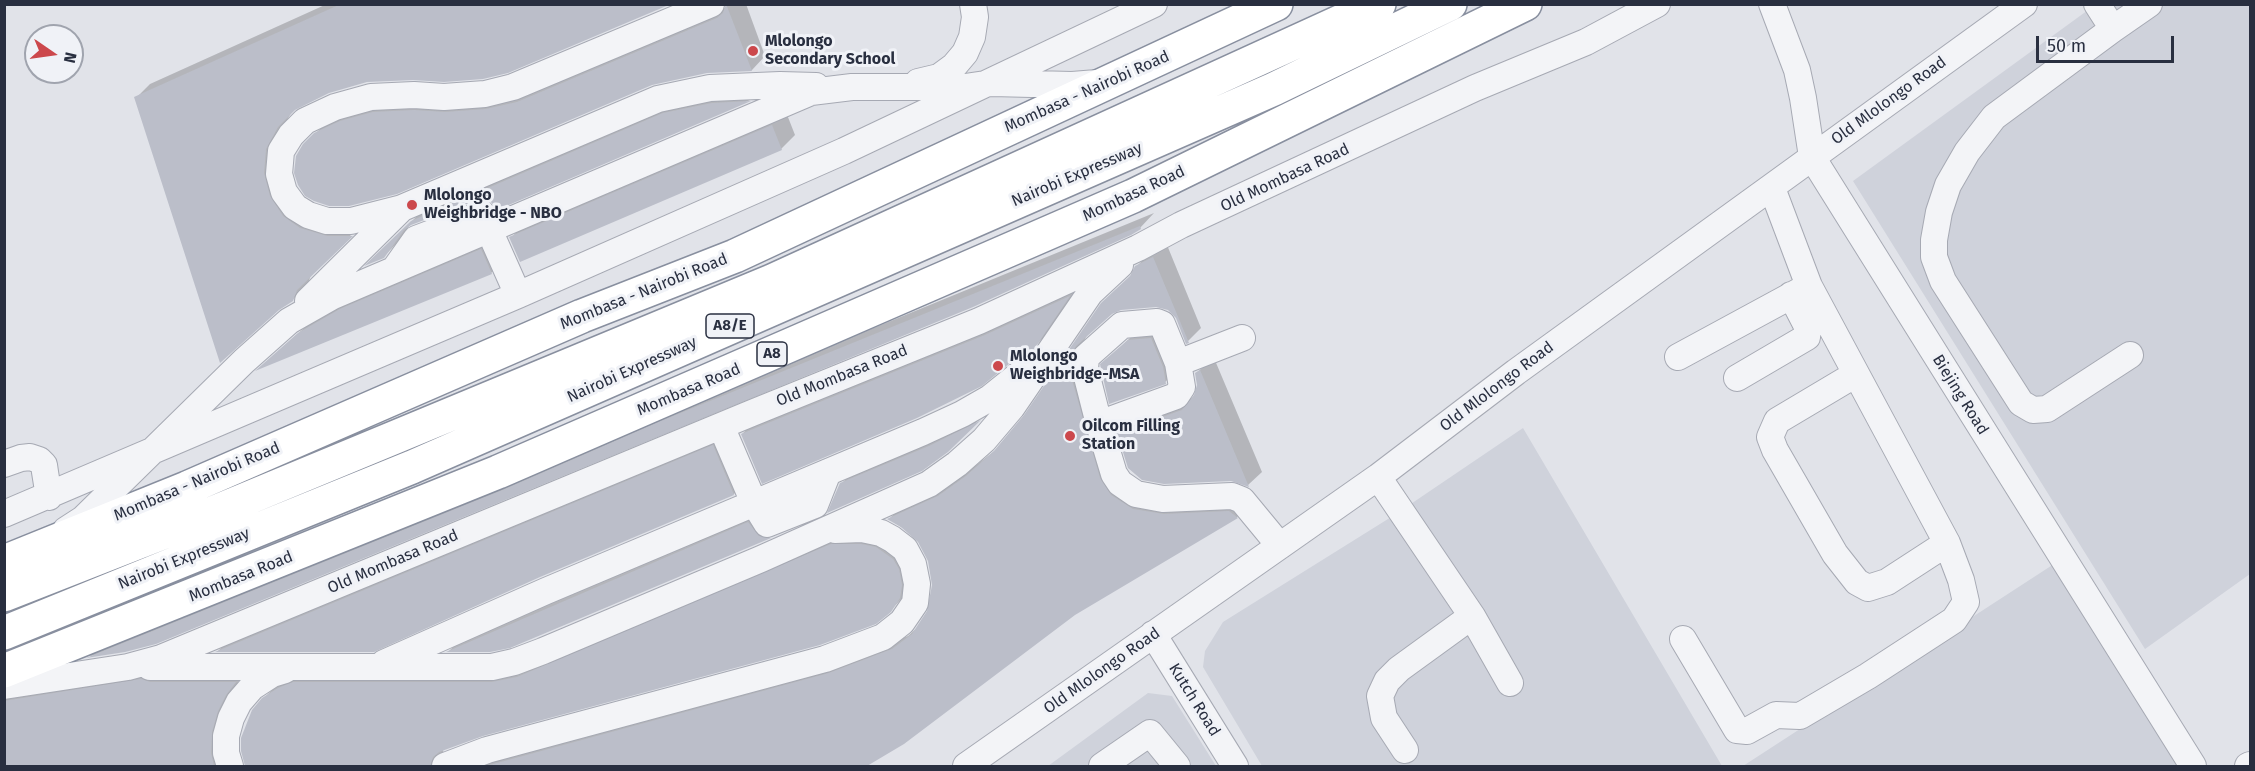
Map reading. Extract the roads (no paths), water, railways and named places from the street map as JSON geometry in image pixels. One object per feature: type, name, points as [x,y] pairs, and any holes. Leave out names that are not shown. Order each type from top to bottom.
[{"type":"highway","name":"Mombasa - Nairobi Road","points":[[19,556],[187,488],[582,316],[735,256],[957,151],[1152,64],[1276,4]]},
{"type":"highway","name":"Nairobi Expressway","points":[[4,595],[194,521],[761,285],[1379,4]]},
{"type":"highway","name":"Nairobi Expressway","points":[[4,633],[412,467],[786,301],[1274,90],[1450,4]]},
{"type":"highway","name":"Mombasa Road","points":[[4,671],[498,472],[1079,220],[1133,196],[1525,4]]},
{"type":"street","points":[[711,4],[513,87],[485,94],[371,97],[334,107],[305,121],[291,135],[281,152],[279,174],[284,192],[295,207],[308,215],[327,220],[351,221],[402,208],[658,99],[710,88],[780,85],[965,87],[992,83],[1072,85],[1110,82],[1152,64]]},
{"type":"street","points":[[900,87],[939,77],[960,60],[972,37],[975,17],[973,4]]},
{"type":"street","points":[[4,514],[49,497],[261,403],[518,295],[844,152],[1154,4]]},
{"type":"street","name":"Old Mombasa Road","points":[[4,686],[128,667],[161,658],[980,321],[1475,88],[1586,42],[1657,4]]},
{"type":"street","name":"Biejing Road","points":[[1772,4],[1797,70],[1812,157],[2192,766]]},
{"type":"street","name":"Old Mlolongo Road","points":[[966,766],[1378,477],[1516,372],[2024,4]]},
{"type":"street","points":[[2097,4],[2114,30]]},
{"type":"street","points":[[2130,355],[2047,409],[2033,410],[2021,404],[1943,281],[1934,257],[1935,231],[1948,186],[1967,152],[1994,117],[2149,4]]},
{"type":"street","points":[[289,321],[333,296],[811,92],[852,87]]},
{"type":"street","points":[[1737,378],[1807,337],[1808,328],[1800,290],[1772,188]]},
{"type":"street","points":[[19,556],[83,519],[147,454],[289,321],[402,208]]},
{"type":"street","points":[[489,229],[518,295]]},
{"type":"street","points":[[128,667],[492,667],[514,662],[822,532],[929,484],[957,464],[984,440],[1012,407],[1089,293],[1138,248]]},
{"type":"street","points":[[1678,357],[1800,290]]},
{"type":"street","points":[[1683,639],[1737,730],[1747,730],[1776,715],[1800,716],[1868,676],[1954,620],[1966,602],[1961,580],[1947,543],[1856,374],[1800,290]]},
{"type":"street","points":[[1099,424],[1176,396],[1182,387],[1178,363],[1162,324],[1157,322],[1118,328],[1086,357],[1085,362],[1099,424],[1114,474],[1126,489],[1146,497],[1163,499],[1232,496],[1242,500],[1280,546]]},
{"type":"street","points":[[1178,363],[1242,338]]},
{"type":"street","points":[[375,666],[962,414],[990,398],[1052,349]]},
{"type":"street","points":[[1856,374],[1777,421],[1770,437],[1775,450],[1835,554],[1857,582],[1868,588],[1887,582],[1947,543]]},
{"type":"street","points":[[721,426],[754,503]]},
{"type":"street","points":[[4,464],[30,457],[39,460],[44,465],[49,497]]},
{"type":"street","points":[[1378,477],[1472,616],[1510,683]]},
{"type":"street","points":[[445,766],[487,750],[825,659],[882,637],[902,622],[915,603],[916,584],[913,564],[905,549],[881,533],[862,529],[822,532]]},
{"type":"street","points":[[1405,750],[1384,718],[1380,696],[1387,681],[1399,669],[1472,616]]},
{"type":"street","name":"Kutch Road","points":[[1153,634],[1235,766]]},
{"type":"street","points":[[230,766],[226,753],[226,736],[239,702],[252,687],[272,674],[303,666]]},
{"type":"street","points":[[1102,766],[1150,732],[1178,766]]},
{"type":"place","name":"Mlolongo Secondary School","points":[[753,51]]},
{"type":"place","name":"Mlolongo Weighbridge - NBO","points":[[412,205]]},
{"type":"place","name":"Mlolongo Weighbridge-MSA","points":[[998,366]]},
{"type":"place","name":"Oilcom Filling Station","points":[[1070,436]]}]
